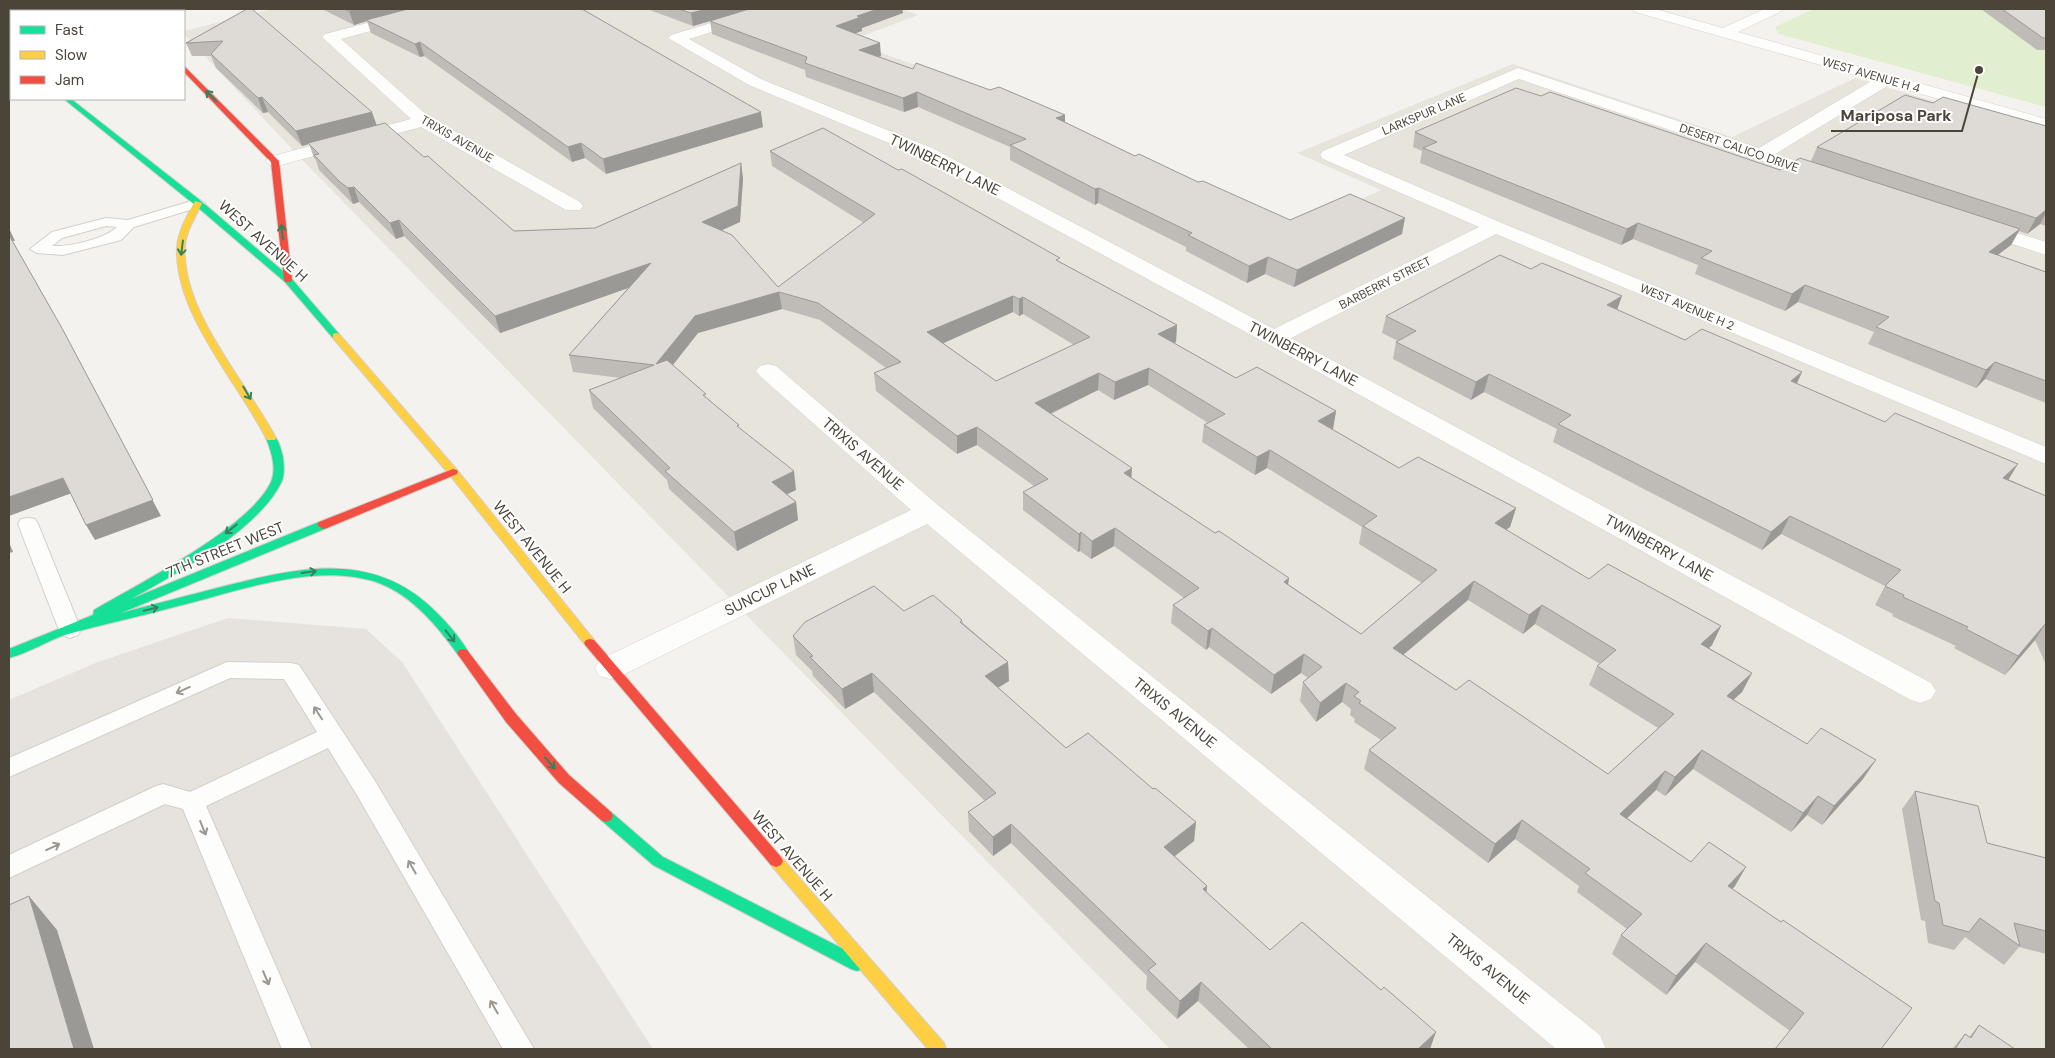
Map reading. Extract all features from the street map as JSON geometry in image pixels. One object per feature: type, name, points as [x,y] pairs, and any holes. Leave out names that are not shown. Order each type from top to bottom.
[{"type":"main road","points":[[185,69],[275,161],[288,280]]},
{"type":"main road","name":"WEST AVENUE H","points":[[68,100],[198,202],[288,280],[453,472],[610,668],[938,1049]]},
{"type":"main road","points":[[70,630],[201,552],[260,506],[277,482],[278,458],[264,423],[199,318],[184,277],[180,247],[198,202]]},
{"type":"main road","name":"7TH STREET WEST","points":[[9,654],[453,472]]},
{"type":"main road","points":[[70,630],[274,578],[322,571],[357,573],[384,581],[414,599],[442,626],[511,718],[564,779],[658,861],[870,971]]},
{"type":"street","name":"TRIXIS AVENUE","points":[[437,9],[330,37],[423,121],[573,206]]},
{"type":"street","name":"TWINBERRY LANE","points":[[771,9],[676,38],[755,82],[926,152],[1274,338],[1920,691]]},
{"type":"street","name":"WEST AVENUE H 4","points":[[1640,9],[2046,124]]},
{"type":"street","points":[[1724,33],[1775,9]]},
{"type":"street","name":"DESERT CALICO DRIVE","points":[[1518,73],[1843,182]]},
{"type":"street","name":"LARKSPUR LANE","points":[[1329,155],[1518,73]]},
{"type":"street","points":[[1760,155],[1887,79]]},
{"type":"street","points":[[275,161],[423,121]]},
{"type":"street","name":"WEST AVENUE H 2","points":[[1329,155],[1495,227],[2046,456]]},
{"type":"street","points":[[1963,222],[2046,250]]},
{"type":"street","name":"BARBERRY STREET","points":[[1274,338],[1495,227]]},
{"type":"street","name":"TRIXIS AVENUE","points":[[768,371],[929,512],[1586,1049]]},
{"type":"street","name":"SUNCUP LANE","points":[[610,668],[929,512]]},
{"type":"lane","points":[[128,224],[116,237],[62,251],[37,249],[57,235],[106,222],[128,224],[198,202]]},
{"type":"lane","points":[[28,524],[70,630]]},
{"type":"lane","points":[[9,768],[227,670],[291,671],[332,735],[519,1049]]},
{"type":"lane","points":[[9,868],[164,794],[192,802],[332,735]]},
{"type":"lane","points":[[192,802],[296,1049]]},
{"type":"shaded area","points":[[272,9],[902,9],[918,15],[849,41],[1011,100],[1291,231],[1381,190],[1297,153],[1513,64],[1732,137],[1855,78],[2046,134],[2046,1049],[1170,1049],[312,170],[185,35],[185,31]]},
{"type":"shaded area","points":[[228,618],[366,629],[402,662],[653,1049],[9,1049],[9,700],[98,662]]},
{"type":"green space","points":[[1814,9],[2046,9],[2046,107],[1779,34],[1775,27]]},
{"type":"building","points":[[247,9],[252,9],[372,112],[296,131],[262,97],[258,98],[211,54],[223,41],[186,43]]},
{"type":"building","points":[[344,9],[360,9],[349,11]]},
{"type":"building","points":[[408,9],[582,9],[761,112],[603,159],[581,143],[568,147],[420,42],[415,44],[366,20]]},
{"type":"building","points":[[679,9],[706,9],[691,13]]},
{"type":"building","points":[[749,9],[878,9],[836,26],[880,43],[859,50],[913,69],[916,63],[990,90],[999,87],[1065,115],[1056,118],[1135,156],[1139,154],[1198,182],[1203,181],[1290,220],[1350,194],[1405,218],[1297,270],[1268,257],[1249,266],[1188,235],[1192,233],[1099,188],[1095,189],[1010,145],[1026,139],[917,92],[903,98],[805,63],[807,57],[710,21]]},
{"type":"building","points":[[2002,9],[2046,9],[2046,38],[2043,38]]},
{"type":"building","points":[[1516,88],[1541,96],[1550,92],[1780,170],[1800,158],[2020,229],[1989,252],[2046,272],[2046,381],[1995,362],[1986,370],[1876,327],[1889,317],[1805,285],[1792,294],[1701,258],[1712,251],[1638,223],[1627,229],[1423,148],[1437,142],[1415,132]]},
{"type":"building","points":[[1905,95],[1933,103],[1943,97],[2046,126],[2046,210],[2036,218],[1817,147]]},
{"type":"building","points":[[385,123],[424,157],[428,156],[514,231],[595,228],[741,163],[738,206],[702,222],[732,235],[778,287],[875,214],[770,151],[823,128],[898,170],[902,169],[1060,258],[1056,260],[1177,325],[1158,334],[1236,378],[1257,367],[1336,411],[1318,421],[1399,468],[1418,457],[1516,508],[1495,523],[1589,579],[1608,564],[1721,626],[1701,644],[1752,673],[1727,696],[1807,744],[1821,728],[1876,760],[1834,806],[1818,796],[1803,813],[1702,750],[1675,777],[1665,771],[1620,814],[1691,862],[1709,842],[1746,867],[1728,886],[1781,922],[1783,920],[1912,1008],[1881,1049],[1775,1049],[1804,1013],[1706,943],[1676,976],[1621,935],[1642,914],[1585,873],[1590,869],[1522,820],[1495,844],[1369,750],[1396,728],[1359,703],[1361,701],[1354,696],[1359,692],[1346,683],[1320,703],[1303,682],[1322,667],[1304,654],[1274,675],[1212,628],[1208,631],[1173,605],[1199,588],[1115,528],[1092,541],[1081,532],[1079,534],[1023,492],[1048,479],[977,427],[957,436],[874,373],[901,362],[818,303],[779,292],[695,316],[656,364],[667,360],[706,394],[703,395],[739,425],[737,426],[794,471],[772,482],[796,502],[734,532],[665,471],[670,468],[589,390],[654,365],[569,355],[651,263],[495,316],[399,220],[390,223],[354,187],[348,188],[340,182],[314,155],[319,154],[308,143]],"holes":[[[1013,296],[1019,299],[1023,297],[1090,337],[996,381],[927,332]],[[1149,368],[1225,414],[1204,425],[1257,457],[1270,450],[1377,516],[1363,526],[1437,570],[1361,634],[1284,582],[1289,578],[1219,531],[1215,533],[1124,473],[1132,468],[1035,403],[1099,373],[1115,382]],[[1474,581],[1529,615],[1542,605],[1616,650],[1597,666],[1674,714],[1608,774],[1469,680],[1456,690],[1393,648]]]},
{"type":"building","points":[[9,235],[63,330],[153,500],[86,525],[63,478],[9,497]]},
{"type":"building","points":[[1500,255],[1531,269],[1542,263],[1622,296],[1607,305],[1685,340],[1702,329],[1802,372],[1791,381],[1885,422],[1895,413],[2018,464],[2003,478],[2046,496],[2046,623],[2018,656],[1966,629],[1968,627],[1903,597],[1904,595],[1885,586],[1901,570],[1790,516],[1771,532],[1558,424],[1571,415],[1489,374],[1476,382],[1396,342],[1416,331],[1386,316]]},
{"type":"building","points":[[874,586],[904,611],[933,595],[962,620],[960,622],[1008,662],[985,676],[1066,748],[1088,733],[1153,789],[1155,788],[1196,822],[1164,847],[1207,886],[1203,889],[1270,950],[1302,922],[1381,990],[1384,987],[1436,1032],[1418,1049],[1272,1049],[1201,982],[1180,1001],[1148,970],[1156,964],[1011,824],[993,837],[968,812],[996,793],[872,673],[842,689],[810,657],[813,656],[793,636],[805,622]]},
{"type":"building","points":[[1915,791],[1978,806],[1987,843],[2046,858],[2046,931],[2014,923],[2020,946],[1980,918],[1969,932],[1943,925],[1939,903],[1935,901]]},
{"type":"building","points":[[29,896],[74,1049],[9,1049],[9,905]]},
{"type":"building","points":[[1979,1025],[2015,1049],[1955,1049],[1965,1034],[1971,1038]]},
{"type":"traffic: fast","points":[[68,100],[198,203],[288,280],[336,336]]},
{"type":"traffic: fast","points":[[98,613],[196,555],[247,518],[265,500],[276,483],[279,472],[277,455],[271,438]]},
{"type":"traffic: fast","points":[[9,654],[323,525]]},
{"type":"traffic: fast","points":[[70,630],[267,579],[313,572],[336,572],[359,574],[382,580],[406,593],[428,610],[463,653]]},
{"type":"traffic: fast","points":[[606,816],[658,861],[857,964]]},
{"type":"traffic: slow","points":[[198,203],[186,229],[181,246],[182,270],[189,295],[214,345],[260,416],[271,438]]},
{"type":"traffic: slow","points":[[336,336],[453,472],[590,643]]},
{"type":"traffic: slow","points":[[776,861],[938,1049]]},
{"type":"traffic: jam","points":[[185,69],[275,161],[288,280]]},
{"type":"traffic: jam","points":[[323,525],[453,472]]},
{"type":"traffic: jam","points":[[590,643],[776,861]]},
{"type":"traffic: jam","points":[[463,653],[511,718],[564,779],[606,816]]},
{"type":"place","name":"Mariposa Park","points":[[1979,70]]}]
